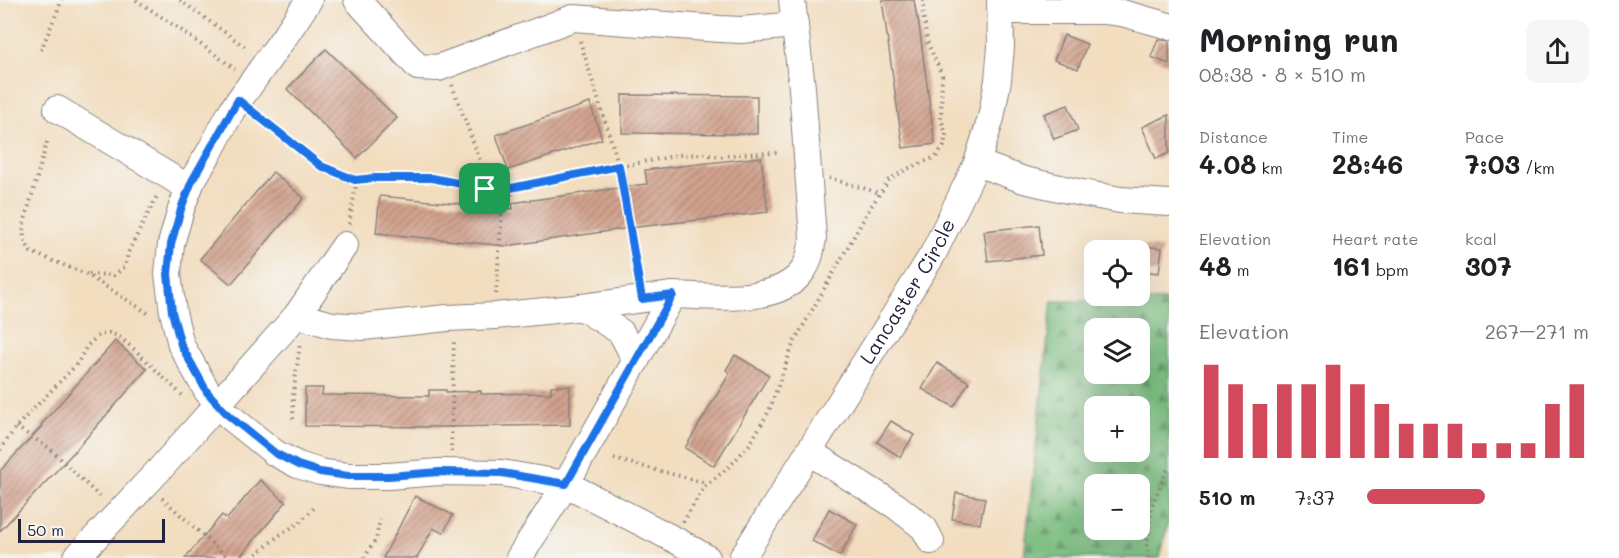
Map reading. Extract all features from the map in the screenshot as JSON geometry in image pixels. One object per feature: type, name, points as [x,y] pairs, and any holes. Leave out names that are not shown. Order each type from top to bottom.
[{"type":"street","points":[[309,0],[232,110],[189,188],[171,244],[168,274],[172,312],[181,345],[207,392],[229,416],[275,453],[298,465],[320,472],[348,476],[389,476],[439,472],[502,473],[566,484],[707,558]]},
{"type":"street","points":[[300,316],[332,325],[363,327],[495,316],[673,295],[754,297],[789,285],[805,269],[810,257],[813,238],[802,88],[793,12],[741,30],[573,18],[438,68],[418,67],[357,0]]},
{"type":"street","points":[[1000,5],[1122,13],[1169,26]]},
{"type":"street","name":"Lancaster Circle","points":[[742,558],[933,254],[977,163],[991,118],[998,80],[1001,47],[1000,5]]},
{"type":"street","points":[[57,109],[189,188]]},
{"type":"street","points":[[977,163],[1024,180],[1077,192],[1119,200],[1169,203]]},
{"type":"street","points":[[76,558],[300,316],[345,245]]},
{"type":"street","points":[[519,558],[566,484],[673,295]]},
{"type":"street","points":[[581,307],[621,332],[636,361]]},
{"type":"street","points":[[809,452],[896,506],[924,528],[931,541]]},
{"type":"path","points":[[41,50],[62,0]]},
{"type":"path","points":[[136,0],[235,69]]},
{"type":"path","points":[[180,0],[248,49]]},
{"type":"path","points":[[682,523],[705,486],[728,468],[750,444],[769,411],[793,344],[870,208],[889,180],[907,169],[936,157],[944,146],[945,134],[941,119],[942,75],[927,41],[923,0]]},
{"type":"path","points":[[578,33],[619,166],[642,299]]},
{"type":"path","points":[[447,65],[454,93],[481,163],[485,189]]},
{"type":"path","points":[[238,100],[321,166],[355,180],[432,178],[496,191],[679,155],[705,154],[719,158],[739,154],[779,153]]},
{"type":"path","points":[[47,142],[22,227],[24,240],[31,252],[86,274],[178,331]]},
{"type":"path","points":[[808,171],[880,193]]},
{"type":"path","points":[[345,245],[357,180]]},
{"type":"path","points":[[86,274],[114,275],[125,267],[128,253],[162,186]]},
{"type":"path","points":[[495,316],[502,210],[515,187]]},
{"type":"path","points":[[293,419],[300,316]]},
{"type":"path","points":[[451,441],[455,318]]},
{"type":"path","points":[[0,450],[16,427],[77,364],[87,346],[99,335],[109,333],[118,336],[186,399]]},
{"type":"path","points":[[16,427],[48,447],[117,513]]},
{"type":"path","points":[[614,459],[708,483]]},
{"type":"path","points":[[1148,558],[1147,546],[1152,505],[1169,466]]},
{"type":"path","points":[[146,483],[228,558]]},
{"type":"path","points":[[252,558],[278,536],[300,523],[314,508]]},
{"type":"path","points":[[364,558],[376,539],[380,519]]},
{"type":"green space","points":[[1052,301],[1084,301],[1084,306],[1150,306],[1150,301],[1169,301],[1169,518],[1160,558],[1024,558]]},
{"type":"building","points":[[882,0],[914,0],[935,144],[903,148]]},
{"type":"building","points":[[1064,35],[1087,44],[1078,69],[1054,60]]},
{"type":"building","points":[[1158,39],[1169,41],[1169,64],[1151,57]]},
{"type":"building","points":[[326,49],[397,118],[357,158],[287,89]]},
{"type":"building","points":[[622,95],[757,96],[757,134],[622,133]]},
{"type":"building","points":[[590,103],[602,139],[508,170],[496,135]]},
{"type":"building","points":[[1068,105],[1078,130],[1054,139],[1044,114]]},
{"type":"building","points":[[1169,115],[1169,153],[1156,159],[1142,127]]},
{"type":"building","points":[[761,157],[768,212],[637,227],[506,246],[376,233],[380,196],[513,209],[512,203],[618,188],[622,198],[622,187],[647,184],[645,170]]},
{"type":"building","points":[[273,172],[304,198],[231,284],[200,259]]},
{"type":"building","points":[[1039,225],[1042,255],[988,261],[984,231]]},
{"type":"building","points":[[1150,247],[1162,248],[1159,273],[1150,272]]},
{"type":"building","points":[[115,341],[147,369],[0,531],[0,471]]},
{"type":"building","points":[[735,355],[769,375],[714,466],[685,448],[730,373],[726,370]]},
{"type":"building","points":[[937,363],[969,382],[954,407],[922,389]]},
{"type":"building","points":[[551,386],[570,386],[570,425],[305,426],[305,388],[323,388],[322,395],[429,396],[429,390],[481,391],[481,394],[551,393]]},
{"type":"building","points":[[891,421],[914,435],[900,457],[877,442]]},
{"type":"building","points":[[260,480],[286,502],[239,558],[185,558],[222,515],[227,519]]},
{"type":"building","points":[[956,493],[985,498],[980,524],[952,519]]},
{"type":"building","points":[[415,496],[453,515],[443,533],[433,528],[417,558],[383,558]]},
{"type":"building","points":[[829,509],[857,524],[840,556],[812,541]]},
{"type":"route","points":[[238,100],[321,166],[355,180],[432,178],[485,189],[496,191],[619,166],[642,299],[673,295],[566,484],[502,473],[439,472],[389,476],[348,476],[320,472],[298,465],[275,453],[229,416],[207,392],[181,345],[172,312],[168,274],[171,244],[192,181],[238,100]]}]
